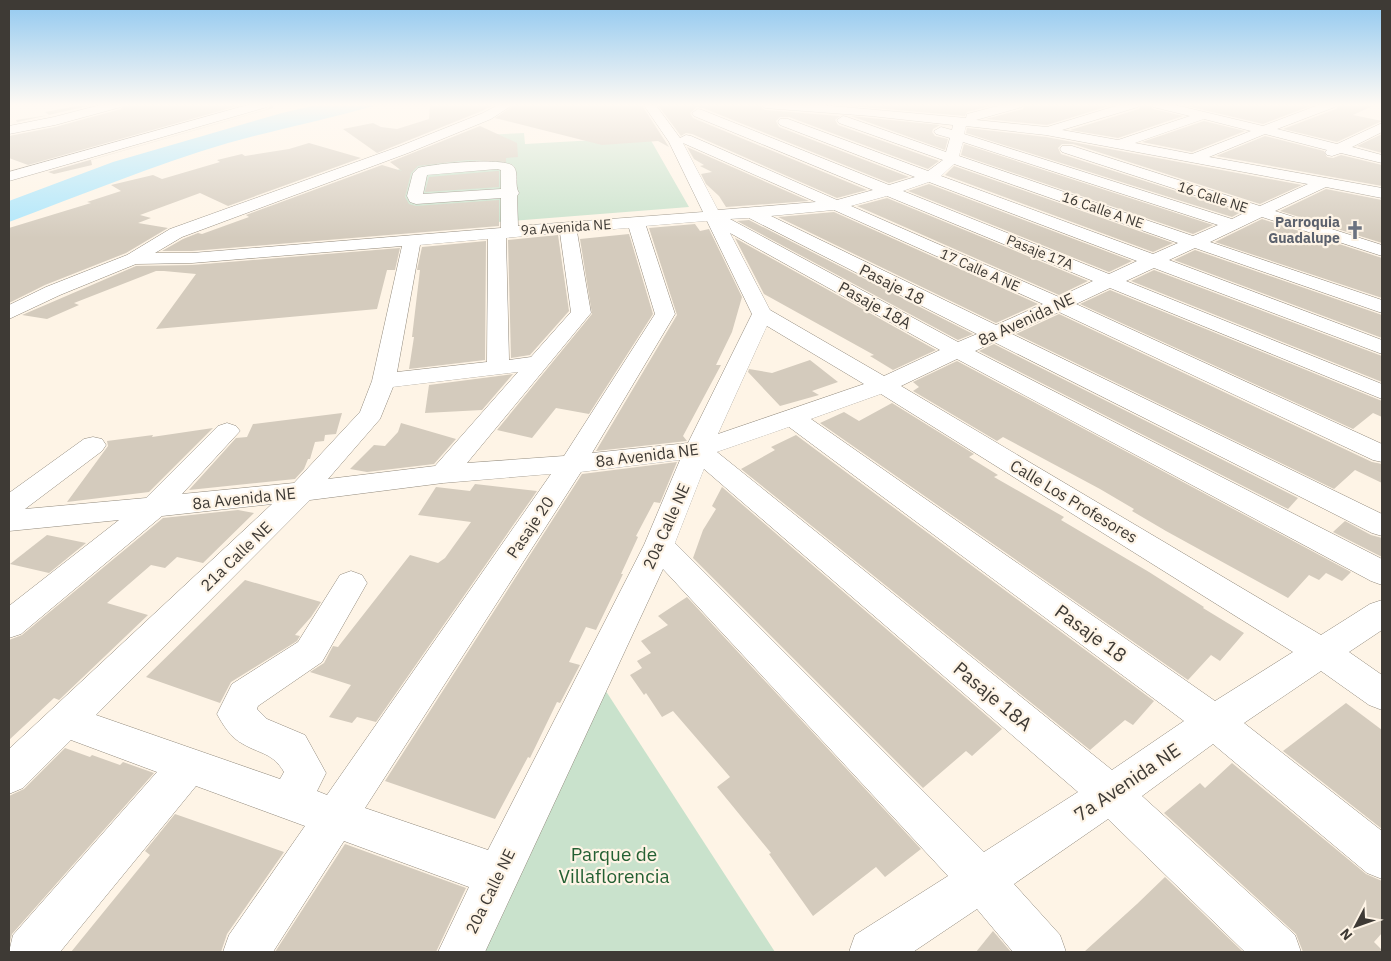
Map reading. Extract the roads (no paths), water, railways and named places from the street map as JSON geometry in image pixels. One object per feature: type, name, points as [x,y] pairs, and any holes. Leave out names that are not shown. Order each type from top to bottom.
[{"type":"street","points":[[9,177],[107,149]]},
{"type":"street","points":[[9,313],[53,291],[133,259],[176,233],[406,149]]},
{"type":"street","points":[[685,149],[714,217],[762,314]]},
{"type":"street","name":"17 Calle A NE","points":[[701,149],[1059,304],[1382,454]]},
{"type":"street","name":"Pasaje 17A","points":[[786,149],[1382,392]]},
{"type":"street","points":[[869,149],[927,176],[1382,347]]},
{"type":"street","name":"16 Calle A NE","points":[[927,149],[1382,307]]},
{"type":"street","points":[[950,158],[953,149]]},
{"type":"street","points":[[1016,149],[1232,224]]},
{"type":"street","name":"16 Calle NE","points":[[1068,149],[1382,251]]},
{"type":"street","points":[[1144,149],[1323,183],[1379,190]]},
{"type":"street","points":[[1193,158],[1216,149]]},
{"type":"street","points":[[1284,176],[1338,149]]},
{"type":"street","points":[[1343,149],[1382,159]]},
{"type":"street","name":"9a Avenida NE","points":[[133,259],[192,258],[832,206],[889,191],[927,176],[946,166],[950,158]]},
{"type":"street","points":[[1193,158],[1301,192]]},
{"type":"street","points":[[498,369],[504,232],[511,193],[508,168],[498,165],[423,171],[420,173],[415,196],[416,199],[424,199],[511,193]]},
{"type":"street","name":"8a Avenida NE","points":[[9,521],[302,492],[443,474],[572,464],[698,450],[793,418],[883,384],[994,335],[1258,211],[1323,183]]},
{"type":"street","name":"Pasaje 18","points":[[752,213],[994,335],[1382,526]]},
{"type":"street","name":"Pasaje 18A","points":[[714,217],[958,351],[1382,573]]},
{"type":"street","name":"Pasaje 20","points":[[246,952],[572,464],[665,314],[636,222]]},
{"type":"street","points":[[443,474],[581,313],[568,228]]},
{"type":"street","name":"21a Calle NE","points":[[9,775],[302,492],[372,414],[384,380],[412,240]]},
{"type":"street","name":"Calle Los Profesores","points":[[762,314],[883,384],[1322,653],[1382,694]]},
{"type":"street","name":"20a Calle NE","points":[[461,952],[659,545],[698,450],[762,314]]},
{"type":"street","points":[[384,380],[539,363]]},
{"type":"street","name":"Pasaje 18","points":[[793,418],[1214,722],[1382,858]]},
{"type":"street","points":[[9,626],[154,507],[227,431]]},
{"type":"street","points":[[9,507],[93,445]]},
{"type":"street","name":"Pasaje 18A","points":[[698,450],[1111,794],[1278,952]]},
{"type":"street","points":[[659,545],[980,880],[1043,952]]},
{"type":"street","points":[[289,801],[306,773],[291,748],[254,731],[236,714],[245,695],[310,652],[351,583]]},
{"type":"street","name":"7a Avenida NE","points":[[872,952],[1111,794],[1214,722],[1382,613]]},
{"type":"street","points":[[64,721],[497,875]]},
{"type":"street","points":[[30,952],[189,765]]},
{"type":"water","points":[[158,149],[210,149],[9,222],[9,201],[113,162]]},
{"type":"place","name":"Parroquia Guadalupe","points":[[1355,230]]},
{"type":"park label","name":"Parque de Villaflorencia","points":[[614,865]]}]
